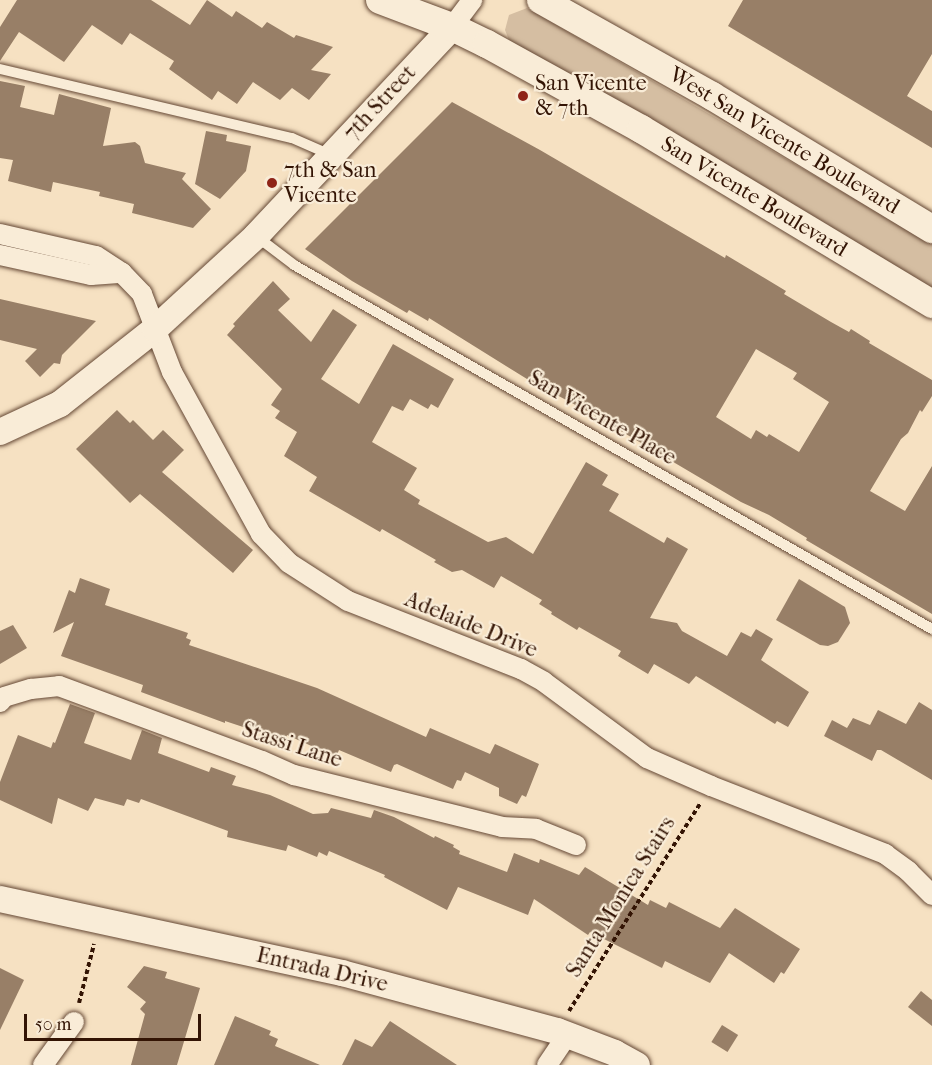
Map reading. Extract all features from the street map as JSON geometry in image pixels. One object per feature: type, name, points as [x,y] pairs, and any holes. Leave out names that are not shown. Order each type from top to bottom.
[{"type":"main road","name":"San Vicente Boulevard","points":[[380,0],[452,27],[641,129],[932,304]]},
{"type":"main road","name":"West San Vicente Boulevard","points":[[541,0],[712,96],[932,229]]},
{"type":"street","name":"7th Street","points":[[155,329],[256,236],[452,27],[472,0]]},
{"type":"street","name":"Adelaide Drive","points":[[0,234],[96,256],[122,273],[142,294],[172,372],[261,534],[289,563],[348,601],[521,669],[544,682],[647,758],[711,786],[885,854],[908,871],[932,895]]},
{"type":"street","points":[[0,255],[91,276],[122,273]]},
{"type":"street","points":[[0,432],[60,404],[155,329]]},
{"type":"street","name":"Stassi Lane","points":[[0,702],[4,697],[31,689],[59,686],[262,760],[294,775],[502,827],[536,829],[576,844]]},
{"type":"street","name":"Entrada Drive","points":[[0,899],[342,973],[568,1034],[615,1053],[636,1065]]},
{"type":"street","points":[[43,1065],[74,1022]]},
{"type":"street","points":[[547,1065],[568,1034]]},
{"type":"lane","points":[[0,69],[259,129],[292,138],[332,155]]},
{"type":"lane","name":"San Vicente Place","points":[[256,236],[304,271],[932,629]]},
{"type":"path","name":"Santa Monica Stairs","points":[[575,1002],[696,810]]},
{"type":"path","points":[[84,983],[94,946]]},
{"type":"shaded area","points":[[527,8],[932,244],[932,290],[509,40],[505,30],[509,15]]},
{"type":"building","points":[[17,0],[151,0],[190,25],[207,0],[232,17],[236,11],[262,28],[267,22],[294,38],[296,35],[333,47],[311,70],[331,74],[309,100],[292,88],[280,100],[253,82],[237,104],[218,91],[212,100],[169,69],[174,61],[130,33],[122,45],[92,25],[64,62],[19,32],[0,61],[0,27]]},
{"type":"building","points":[[743,0],[932,0],[932,54],[907,96],[932,111],[932,148],[728,26]]},
{"type":"building","points":[[0,81],[25,86],[20,107],[54,115],[59,94],[111,108],[103,146],[135,142],[140,146],[145,163],[186,173],[182,179],[211,209],[193,228],[132,213],[134,204],[99,196],[100,192],[53,182],[51,192],[8,181],[13,160],[0,158]]},
{"type":"building","points":[[452,102],[540,150],[725,258],[726,255],[786,291],[784,294],[849,332],[851,329],[870,341],[869,343],[932,380],[932,396],[922,412],[920,410],[908,433],[901,439],[870,491],[905,511],[932,466],[932,614],[806,540],[807,538],[769,515],[741,502],[614,427],[613,429],[594,418],[596,416],[527,379],[429,318],[428,321],[409,310],[407,313],[352,281],[305,249]],"holes":[[[756,349],[797,373],[793,379],[829,402],[799,452],[769,434],[767,437],[756,430],[751,439],[716,417]]]},
{"type":"building","points":[[206,131],[227,135],[226,141],[251,146],[246,171],[220,199],[195,184]]},
{"type":"building","points":[[273,281],[290,299],[278,310],[311,342],[333,309],[357,325],[321,379],[359,404],[393,344],[454,379],[438,408],[431,404],[428,409],[410,399],[403,411],[392,406],[372,442],[417,468],[404,490],[420,500],[418,504],[488,542],[506,537],[533,554],[586,462],[608,475],[602,485],[619,494],[609,511],[664,543],[667,537],[688,549],[650,618],[677,623],[682,631],[727,656],[741,632],[751,637],[756,629],[773,639],[761,660],[809,692],[788,727],[777,721],[775,724],[696,676],[689,684],[654,664],[648,674],[618,656],[621,651],[579,627],[577,630],[551,614],[552,612],[539,604],[542,600],[501,576],[494,588],[462,570],[452,572],[434,562],[436,560],[382,529],[380,532],[309,491],[317,477],[284,456],[297,432],[275,418],[280,411],[271,405],[282,389],[227,335],[235,326],[233,324]]},
{"type":"building","points":[[0,299],[96,321],[62,355],[60,364],[54,363],[40,377],[25,361],[37,349],[0,340]]},
{"type":"building","points":[[117,410],[130,423],[133,420],[153,440],[163,430],[184,450],[162,472],[253,550],[233,573],[140,494],[130,503],[76,449]]},
{"type":"building","points":[[80,578],[110,589],[105,605],[188,633],[186,638],[191,640],[189,645],[317,688],[426,737],[430,728],[490,754],[495,744],[539,764],[526,797],[522,795],[517,804],[499,796],[499,788],[465,772],[461,781],[457,780],[453,789],[397,764],[391,772],[339,750],[336,757],[287,735],[285,741],[225,721],[225,723],[141,692],[143,685],[61,656],[74,622],[53,633],[69,590],[75,593]]},
{"type":"building","points":[[799,579],[845,607],[850,623],[838,642],[828,646],[820,645],[776,620]]},
{"type":"building","points":[[13,625],[27,648],[0,664],[0,631]]},
{"type":"building","points":[[919,702],[932,710],[932,780],[881,750],[877,750],[872,761],[824,736],[832,720],[847,728],[853,718],[870,725],[878,710],[906,724]]},
{"type":"building","points":[[70,704],[95,713],[84,743],[131,760],[142,730],[162,738],[158,753],[209,772],[211,767],[236,776],[232,785],[270,795],[313,814],[328,813],[331,808],[371,818],[374,810],[454,845],[453,847],[460,851],[459,854],[507,872],[514,853],[539,863],[540,859],[579,875],[585,867],[648,905],[650,900],[666,908],[669,902],[720,928],[735,908],[800,949],[784,974],[781,972],[774,983],[729,953],[710,983],[665,961],[662,968],[590,932],[588,935],[534,899],[528,915],[458,887],[447,910],[384,877],[385,875],[329,851],[327,856],[319,852],[317,857],[288,845],[286,851],[227,837],[228,831],[141,799],[139,803],[127,799],[124,806],[95,798],[88,811],[58,798],[52,824],[0,800],[0,782],[18,735],[51,748]]},
{"type":"building","points":[[144,966],[167,972],[165,978],[200,988],[177,1065],[131,1065],[145,1014],[140,1009],[146,1002],[127,987]]},
{"type":"building","points":[[0,968],[24,980],[0,1030]]},
{"type":"building","points":[[921,991],[932,1000],[932,1026],[908,1007]]},
{"type":"building","points":[[235,1016],[271,1031],[269,1035],[278,1039],[275,1046],[320,1065],[214,1065]]},
{"type":"building","points":[[390,1021],[457,1065],[342,1065],[355,1039],[372,1047]]},
{"type":"building","points":[[722,1025],[738,1035],[728,1052],[711,1042]]},
{"type":"place","name":"San Vicente & 7th","points":[[523,96]]},
{"type":"place","name":"7th & San Vicente","points":[[272,183]]}]
